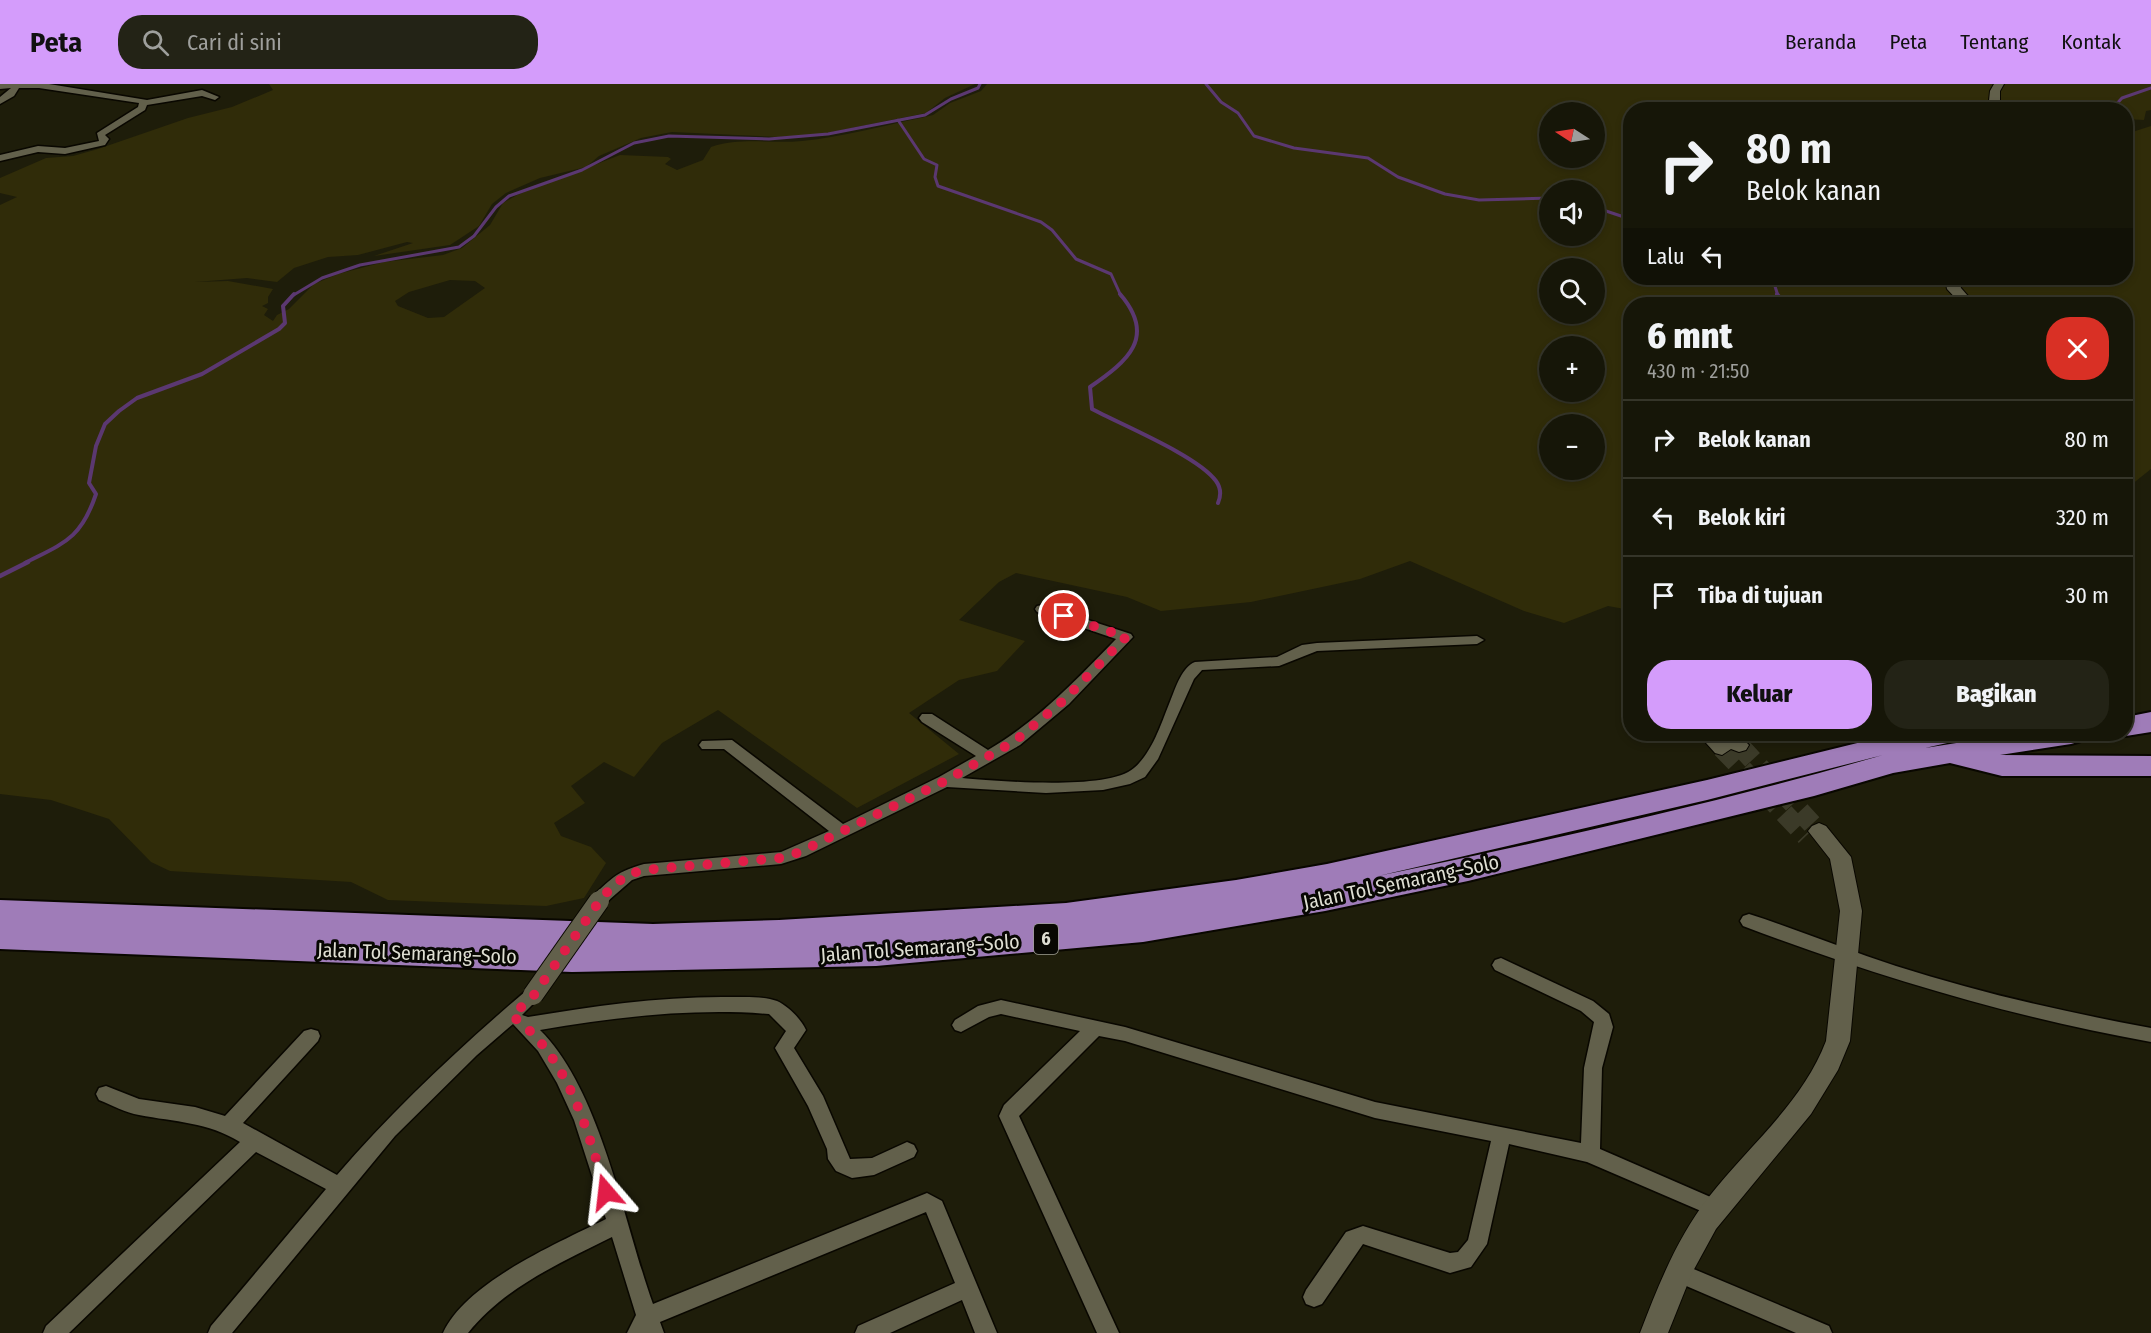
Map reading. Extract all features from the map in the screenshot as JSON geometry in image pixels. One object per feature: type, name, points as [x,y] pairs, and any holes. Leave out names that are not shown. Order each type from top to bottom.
[{"type":"highway","points":[[2133,707],[2151,705]]},
{"type":"highway","points":[[2133,725],[2151,722]]},
{"type":"highway","points":[[1820,760],[1864,741]]},
{"type":"highway","name":"Jalan Tol Semarang–Solo","points":[[0,912],[653,937],[779,933],[1066,915],[1236,892],[1327,876],[1707,790],[1820,760],[1984,741]]},
{"type":"highway","points":[[1946,744],[2002,766],[2151,766]]},
{"type":"highway","name":"Jalan Tol Semarang–Solo","points":[[0,936],[573,959],[765,957],[876,953],[1060,938],[1143,929],[1336,897],[1480,866],[1814,786],[1946,744]]},
{"type":"street","points":[[1994,102],[1995,91],[1999,84]]},
{"type":"street","points":[[0,101],[8,97],[17,85]]},
{"type":"street","points":[[0,86],[33,85],[73,89],[108,97],[135,98],[144,103],[202,93],[215,96]]},
{"type":"street","points":[[0,158],[38,149],[65,151],[102,143],[105,140],[100,135],[105,130],[142,108],[144,103]]},
{"type":"street","points":[[1953,285],[1961,297]]},
{"type":"street","points":[[219,1333],[339,1186],[388,1130],[470,1050],[518,1020],[603,896],[626,875],[644,870],[781,858],[841,831],[945,781],[1015,741],[1064,700],[1126,637],[1042,609]]},
{"type":"street","points":[[945,781],[975,786],[1036,789],[1130,779],[1146,764],[1190,673],[1200,665],[1279,661],[1307,648],[1317,647],[1477,640]]},
{"type":"street","points":[[927,718],[988,757]]},
{"type":"street","points":[[707,745],[727,744],[841,831]]},
{"type":"street","points":[[1654,1333],[1677,1272],[1715,1208],[1799,1109],[1821,1080],[1833,1058],[1838,1041],[1850,898],[1839,864],[1829,859],[1813,834]]},
{"type":"street","points":[[1749,921],[1846,958],[2027,1009],[2151,1035]]},
{"type":"street","points":[[1501,965],[1587,1006],[1603,1019],[1604,1027],[1593,1068],[1590,1154]]},
{"type":"street","points":[[518,1020],[723,1005],[772,1007],[797,1030],[784,1048],[816,1102],[837,1149],[838,1159],[843,1165],[852,1169],[874,1166],[907,1151]]},
{"type":"street","points":[[961,1025],[984,1011],[1001,1007],[1096,1028],[1375,1110],[1502,1134],[1590,1154],[1715,1208]]},
{"type":"street","points":[[518,1020],[544,1044],[561,1071],[589,1137],[646,1328],[927,1202],[935,1207],[986,1333]]},
{"type":"street","points":[[1096,1028],[1011,1111],[1009,1116],[1108,1333]]},
{"type":"street","points":[[229,1125],[311,1036]]},
{"type":"street","points":[[106,1094],[137,1107],[195,1116],[229,1125],[254,1141],[339,1186]]},
{"type":"street","points":[[1314,1298],[1353,1239],[1363,1235],[1450,1263],[1464,1260],[1477,1244],[1502,1134]]},
{"type":"street","points":[[54,1333],[254,1141]]},
{"type":"street","points":[[454,1333],[478,1304],[496,1289],[616,1224]]},
{"type":"street","points":[[1677,1272],[1821,1333]]},
{"type":"street","points":[[866,1333],[967,1288]]},
{"type":"shaded area","points":[[269,84],[975,84],[945,98],[926,113],[812,136],[778,137],[672,132],[641,138],[599,156],[586,167],[540,178],[506,193],[492,204],[479,226],[450,245],[374,256],[413,243],[407,242],[358,255],[328,257],[294,268],[277,282],[247,278],[195,282],[228,281],[273,289],[268,297],[268,303],[262,306],[268,309],[264,315],[273,321],[277,315],[289,309],[314,284],[338,274],[384,262],[443,255],[462,248],[490,225],[503,203],[517,195],[620,155],[668,157],[671,159],[665,164],[677,170],[703,160],[711,147],[722,144],[817,139],[933,115],[950,103],[981,91],[987,84],[2151,84],[2151,110],[2146,111],[2144,120],[2133,119],[2133,102],[1623,102],[1623,285],[2133,285],[2133,132],[2151,126],[2151,469],[2133,483],[2133,297],[1623,297],[1623,609],[1608,606],[1564,623],[1524,611],[1410,561],[1360,579],[1251,602],[1161,611],[1127,597],[1016,573],[999,582],[959,620],[1025,641],[997,671],[959,680],[909,713],[959,754],[857,808],[718,710],[662,743],[634,777],[604,762],[571,786],[585,803],[554,823],[561,836],[591,847],[606,863],[584,898],[546,906],[388,900],[351,882],[170,871],[151,862],[109,819],[51,800],[0,794],[0,205],[17,197],[0,193],[0,178],[46,158],[73,156],[98,149],[188,118],[232,107],[273,90]],"holes":[[[450,280],[475,281],[485,288],[444,317],[428,318],[398,306],[395,301],[409,292]]]},
{"type":"waterway","points":[[898,120],[925,115],[951,99],[978,88],[980,84]]},
{"type":"waterway","points":[[1206,84],[1221,102],[1238,113],[1254,136],[1294,148],[1368,158],[1398,177],[1445,194],[1479,200],[1539,198]]},
{"type":"waterway","points":[[2118,102],[2122,98],[2151,88]]},
{"type":"waterway","points":[[292,296],[322,278],[360,265],[459,247],[474,236],[496,207],[509,196],[582,170],[634,143],[669,136],[769,139],[828,134],[898,120]]},
{"type":"waterway","points":[[898,120],[924,159],[937,165],[935,177],[938,186],[1041,222],[1052,230],[1076,259],[1111,274],[1120,294]]},
{"type":"waterway","points":[[1605,211],[1623,217]]},
{"type":"waterway","points":[[1775,285],[1778,295]]},
{"type":"waterway","points":[[1120,294],[1131,309],[1137,335],[1126,357],[1116,368],[1090,387],[1092,409],[1177,451],[1207,471],[1219,486],[1218,503]]},
{"type":"waterway","points":[[25,563],[70,538],[84,521],[96,494],[89,483],[96,446],[105,424],[137,398],[202,374],[279,329],[285,323],[283,306],[292,296]]},
{"type":"waterway","points":[[0,576],[28,562]]},
{"type":"tunnel","points":[[1739,745],[1812,824]]},
{"type":"tunnel","points":[[1722,748],[1806,836]]},
{"type":"route","points":[[606,1192],[589,1137],[553,1055],[533,1032],[512,1016],[534,995],[603,896],[626,875],[644,870],[790,856],[945,781],[1015,741],[1064,700],[1126,637],[1064,616]]}]
